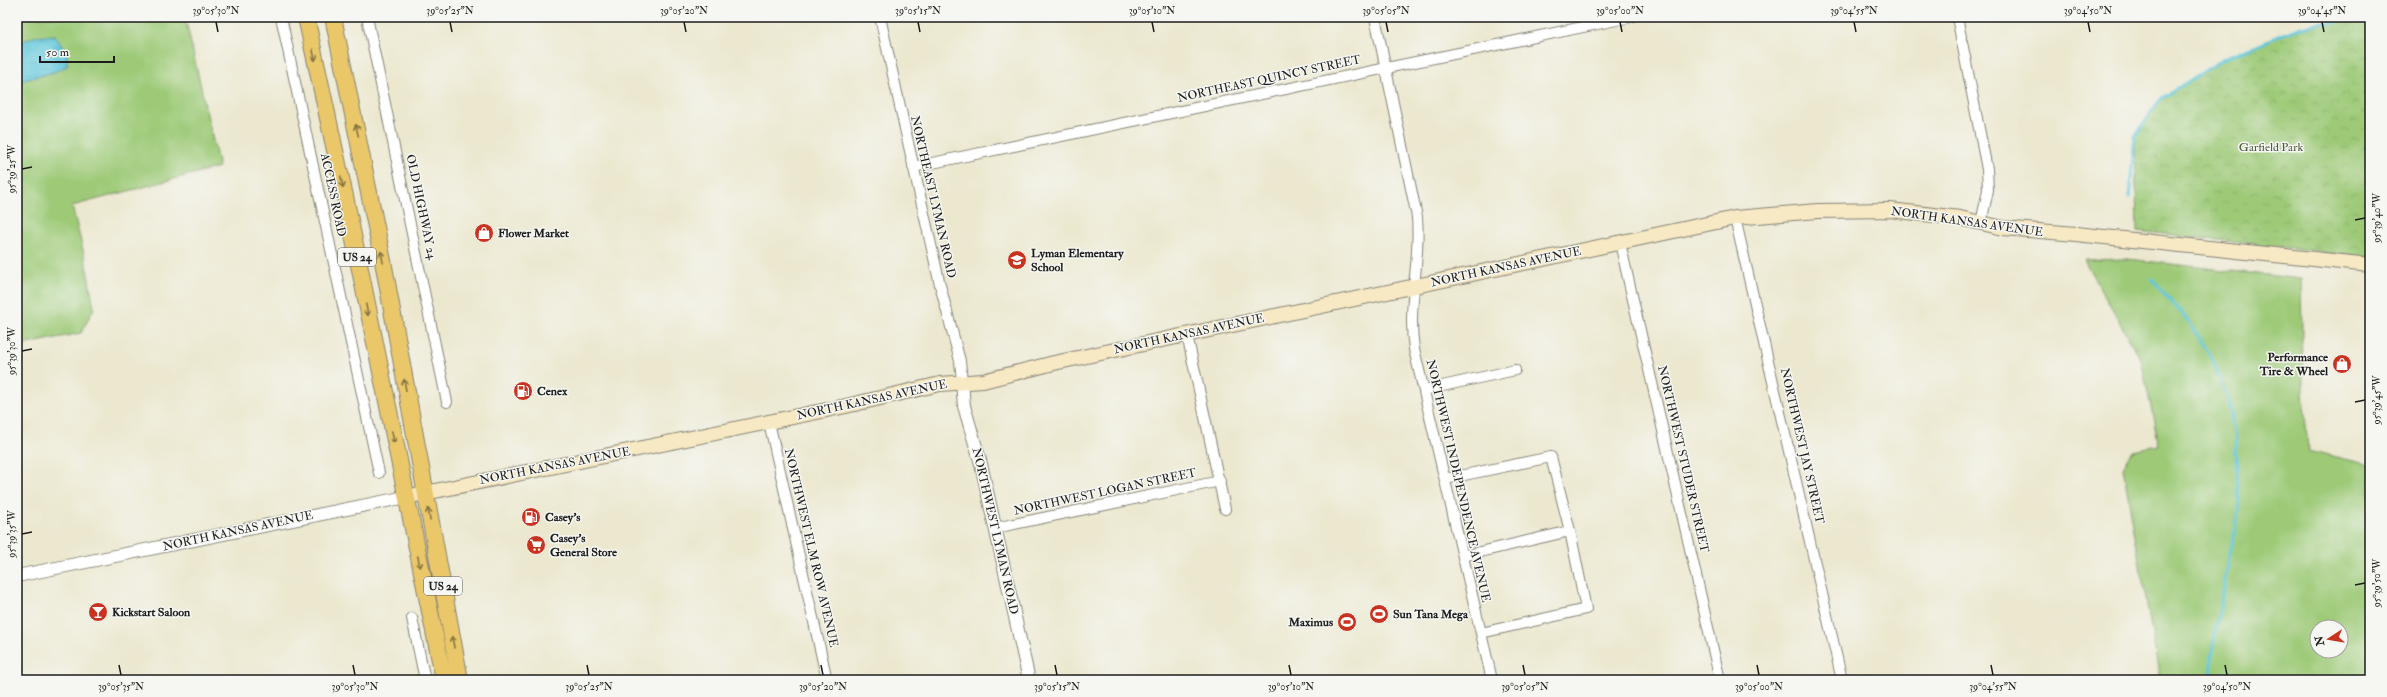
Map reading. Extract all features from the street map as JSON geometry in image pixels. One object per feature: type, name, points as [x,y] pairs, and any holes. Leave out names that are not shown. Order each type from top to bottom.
[{"type":"highway","name":"US 24","points":[[306,17],[346,201],[444,680]]},
{"type":"highway","name":"US 24","points":[[333,17],[383,261],[460,680]]},
{"type":"main road","name":"NORTH KANSAS AVENUE","points":[[406,497],[769,422],[940,384],[983,381],[1054,363],[1735,218],[1818,211],[1890,210],[1960,218],[2017,230],[2076,234],[2370,265]]},
{"type":"street","name":"ACCESS ROAD","points":[[281,17],[379,473]]},
{"type":"street","name":"OLD HIGHWAY 24","points":[[367,17],[447,402]]},
{"type":"street","name":"NORTHEAST LYMAN ROAD","points":[[880,17],[940,285],[958,354],[962,382]]},
{"type":"street","name":"NORTHWEST INDEPENDENCE AVENUE","points":[[1375,17],[1417,217],[1419,241],[1412,336],[1492,680]]},
{"type":"street","name":"NORTHEAST QUINCY STREET","points":[[913,167],[1631,17]]},
{"type":"street","points":[[1957,17],[1987,169],[1988,190],[1981,223]]},
{"type":"street","name":"NORTHWEST JAY STREET","points":[[1735,218],[1842,680]]},
{"type":"street","name":"NORTHWEST STUDER STREET","points":[[1620,243],[1720,680]]},
{"type":"street","points":[[1187,335],[1225,509]]},
{"type":"street","points":[[1424,390],[1515,370]]},
{"type":"street","name":"NORTHWEST LYMAN ROAD","points":[[962,382],[964,406],[995,528],[1029,680]]},
{"type":"street","name":"NORTHWEST ELM ROW AVENUE","points":[[769,422],[827,680]]},
{"type":"street","points":[[1445,479],[1550,457],[1570,531],[1586,609],[1480,633]]},
{"type":"street","name":"NORTHWEST LOGAN STREET","points":[[995,528],[1220,481]]},
{"type":"street","name":"NORTH KANSAS AVENUE","points":[[17,576],[406,497]]},
{"type":"street","points":[[1463,556],[1570,531]]},
{"type":"street","points":[[412,618],[425,680]]},
{"type":"green space","points":[[17,17],[185,17],[219,167],[72,206],[85,258],[94,308],[81,333],[17,346]]},
{"type":"green space","name":"Garfield Park","points":[[2360,17],[2370,17],[2370,257],[2137,231],[2135,136],[2162,98],[2225,58],[2301,27]]},
{"type":"green space","points":[[2128,259],[2301,279],[2303,391],[2308,450],[2370,465],[2370,680],[2160,680],[2123,467],[2133,450],[2159,445],[2141,360],[2084,260]]},
{"type":"water","points":[[55,35],[67,54],[67,66],[54,72],[17,82],[17,43],[34,37]]},
{"type":"waterway","points":[[2129,198],[2135,136],[2162,98],[2225,58],[2301,27],[2360,17]]},
{"type":"waterway","points":[[2152,279],[2191,324],[2209,354],[2228,399],[2235,438],[2239,505],[2211,656],[2212,680]]},
{"type":"place","name":"Flower Market","points":[[484,233]]},
{"type":"place","name":"Lyman Elementary School","points":[[1017,260]]},
{"type":"place","name":"Performance Tire & Wheel","points":[[2342,364]]},
{"type":"place","name":"Cenex","points":[[523,391]]},
{"type":"place","name":"Casey's","points":[[531,517]]},
{"type":"place","name":"Casey's General Store","points":[[536,545]]},
{"type":"place","name":"Kickstart Saloon","points":[[98,612]]},
{"type":"place","name":"Sun Tana Mega","points":[[1379,614]]},
{"type":"place","name":"Maximus","points":[[1347,622]]}]
